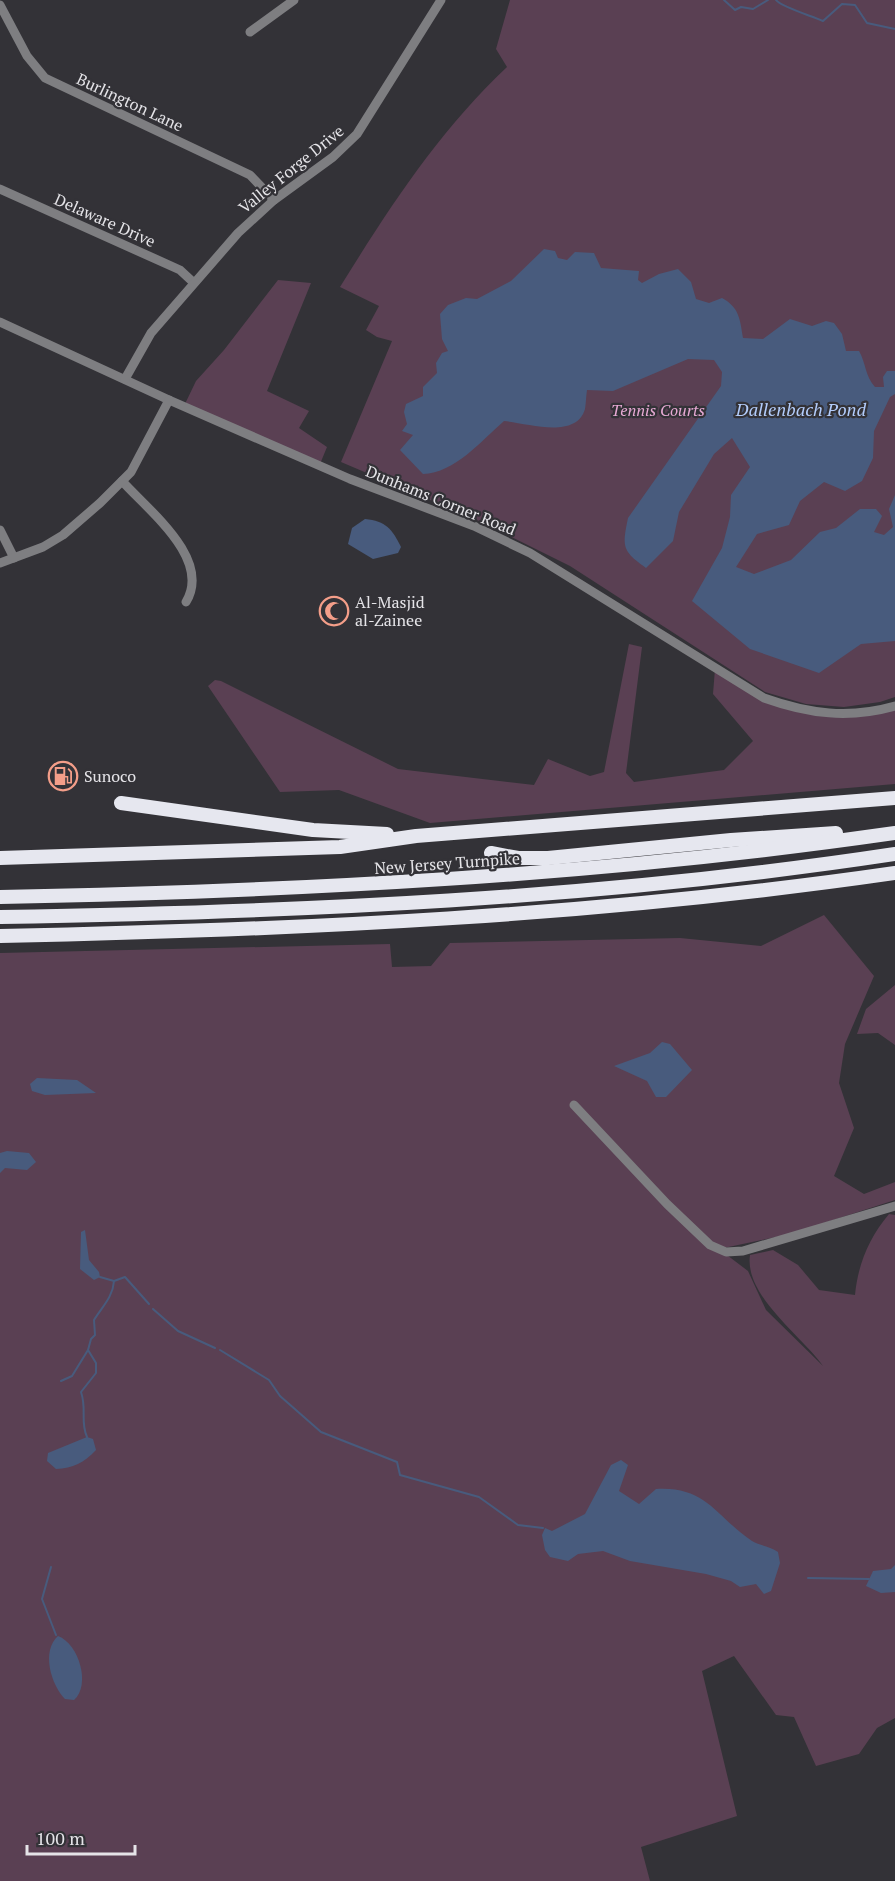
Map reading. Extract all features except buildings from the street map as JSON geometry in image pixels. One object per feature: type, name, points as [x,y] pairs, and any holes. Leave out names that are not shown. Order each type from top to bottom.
[{"type":"highway","name":"New Jersey Turnpike","points":[[0,858],[340,847],[416,836],[895,798]]},
{"type":"highway","points":[[121,803],[313,830],[416,836]]},
{"type":"highway","name":"New Jersey Turnpike","points":[[0,897],[266,890],[508,875],[657,863],[895,831]]},
{"type":"highway","points":[[491,853],[518,858],[548,858],[731,840],[895,831]]},
{"type":"highway","points":[[0,917],[258,911],[441,900],[653,884],[895,854]]},
{"type":"highway","points":[[0,936],[248,930],[443,919],[644,904],[895,873]]},
{"type":"street","points":[[0,5],[10,0]]},
{"type":"street","points":[[250,32],[294,0]]},
{"type":"street","name":"Valley Forge Drive","points":[[124,379],[151,333],[238,233],[274,200],[333,157],[357,134],[441,0]]},
{"type":"street","name":"Burlington Lane","points":[[0,5],[27,56],[45,78],[250,175],[274,200]]},
{"type":"street","name":"Delaware Drive","points":[[0,189],[180,270],[194,283]]},
{"type":"street","name":"Dunhams Corner Road","points":[[0,322],[169,400],[350,479],[474,526],[530,553],[764,698],[806,711],[825,714],[863,713],[895,705]]},
{"type":"street","points":[[0,563],[42,547],[63,535],[122,481],[131,472],[169,400]]},
{"type":"street","points":[[122,481],[178,541],[187,557],[193,582],[186,602]]},
{"type":"street","points":[[0,530],[14,558]]},
{"type":"street","points":[[574,1104],[667,1204],[710,1245],[726,1252],[743,1251],[895,1206]]},
{"type":"green space","name":"Tennis Courts","points":[[510,0],[895,0],[895,697],[880,702],[844,707],[806,704],[765,692],[570,566],[477,520],[341,462],[392,341],[377,337],[366,330],[379,306],[340,287],[416,171],[459,117],[507,67],[496,49]]},
{"type":"green space","points":[[278,280],[311,283],[267,391],[309,411],[299,428],[327,447],[320,464],[184,406],[196,381],[224,350]]},
{"type":"green space","points":[[629,644],[642,647],[626,773],[634,782],[724,770],[753,741],[713,694],[715,669],[746,688],[825,714],[895,706],[895,784],[430,823],[339,790],[280,792],[208,686],[215,680],[221,681],[398,769],[534,785],[548,759],[590,776],[604,772]]},
{"type":"green space","points":[[824,915],[874,976],[845,1044],[839,1083],[854,1128],[834,1176],[864,1194],[895,1182],[895,1200],[790,1234],[719,1249],[748,1271],[766,1310],[823,1366],[765,1300],[756,1286],[751,1270],[750,1255],[773,1250],[798,1265],[819,1290],[855,1295],[862,1262],[870,1242],[889,1214],[895,1215],[895,1718],[877,1728],[859,1754],[816,1766],[794,1717],[776,1715],[734,1656],[702,1671],[737,1816],[641,1847],[650,1881],[0,1881],[0,953],[390,944],[392,967],[431,966],[450,943],[680,938],[761,946]]},
{"type":"green space","points":[[895,985],[895,1045],[878,1033],[857,1034],[866,1009]]},
{"type":"water","name":"Dallenbach Pond","points":[[544,249],[555,251],[558,258],[567,260],[575,252],[594,253],[601,268],[639,271],[638,280],[642,283],[659,274],[678,269],[691,282],[696,299],[709,303],[722,298],[732,305],[740,319],[743,338],[763,339],[790,319],[812,326],[826,321],[834,323],[842,334],[846,351],[859,351],[869,378],[875,387],[884,387],[883,377],[887,371],[895,371],[895,394],[890,397],[874,431],[873,458],[862,481],[845,491],[824,482],[800,501],[789,525],[757,534],[736,567],[754,574],[791,560],[820,532],[836,528],[860,509],[876,509],[882,516],[874,532],[884,535],[893,527],[889,509],[895,495],[895,641],[861,644],[819,673],[750,649],[692,601],[722,548],[730,517],[731,495],[750,467],[732,438],[714,454],[679,512],[673,541],[646,568],[628,552],[625,536],[628,518],[721,386],[722,372],[714,360],[688,359],[613,391],[587,390],[585,409],[580,418],[572,424],[550,427],[504,421],[467,455],[435,472],[423,474],[400,450],[413,435],[402,431],[407,424],[404,412],[406,404],[423,396],[423,387],[437,373],[436,363],[442,353],[448,351],[442,339],[440,314],[448,305],[466,298],[477,299],[511,281]]},
{"type":"water","points":[[365,519],[388,527],[401,547],[398,553],[373,559],[348,544],[352,528]]},
{"type":"water","points":[[662,1042],[670,1044],[692,1070],[666,1097],[656,1097],[647,1081],[614,1066],[650,1053]]},
{"type":"water","points":[[37,1078],[77,1080],[96,1093],[45,1095],[32,1091],[30,1084]]},
{"type":"water","points":[[7,1151],[29,1153],[36,1162],[27,1170],[5,1168],[0,1173],[0,1153]]},
{"type":"water","points":[[85,1230],[89,1260],[99,1272],[100,1277],[94,1280],[80,1269],[81,1232]]},
{"type":"water","points":[[87,1437],[93,1439],[96,1450],[83,1461],[73,1466],[56,1469],[47,1461],[48,1453]]},
{"type":"water","points":[[621,1460],[628,1465],[619,1491],[639,1504],[656,1489],[687,1492],[710,1505],[752,1541],[778,1552],[780,1563],[771,1591],[764,1594],[756,1584],[740,1587],[731,1581],[706,1574],[630,1561],[603,1551],[578,1554],[568,1561],[550,1557],[545,1550],[542,1535],[545,1528],[552,1531],[585,1514],[611,1465]]},
{"type":"water","points":[[895,1565],[895,1592],[881,1593],[866,1586],[873,1571],[891,1569]]},
{"type":"water","points":[[58,1636],[72,1647],[80,1665],[82,1685],[74,1700],[65,1699],[52,1677],[50,1650]]},
{"type":"waterway","points":[[724,0],[735,10],[741,7],[753,9],[768,0]]},
{"type":"waterway","points":[[776,0],[823,21],[842,4],[855,5],[867,23],[895,29]]},
{"type":"waterway","points":[[87,1437],[81,1392],[96,1373],[96,1363],[88,1350],[91,1339],[95,1335],[94,1320],[109,1297],[114,1281],[100,1277]]},
{"type":"waterway","points":[[114,1281],[125,1277],[149,1304]]},
{"type":"waterway","points":[[153,1309],[178,1331],[215,1348]]},
{"type":"waterway","points":[[61,1381],[72,1376],[88,1350]]},
{"type":"waterway","points":[[220,1350],[269,1380],[280,1396],[321,1432],[397,1462],[400,1475],[479,1497],[518,1525],[543,1528]]},
{"type":"waterway","points":[[51,1567],[42,1599],[56,1635]]},
{"type":"waterway","points":[[808,1578],[869,1579]]},
{"type":"place","name":"Al-Masjid al-Zainee","points":[[334,611]]},
{"type":"place","name":"Sunoco","points":[[63,776]]}]
